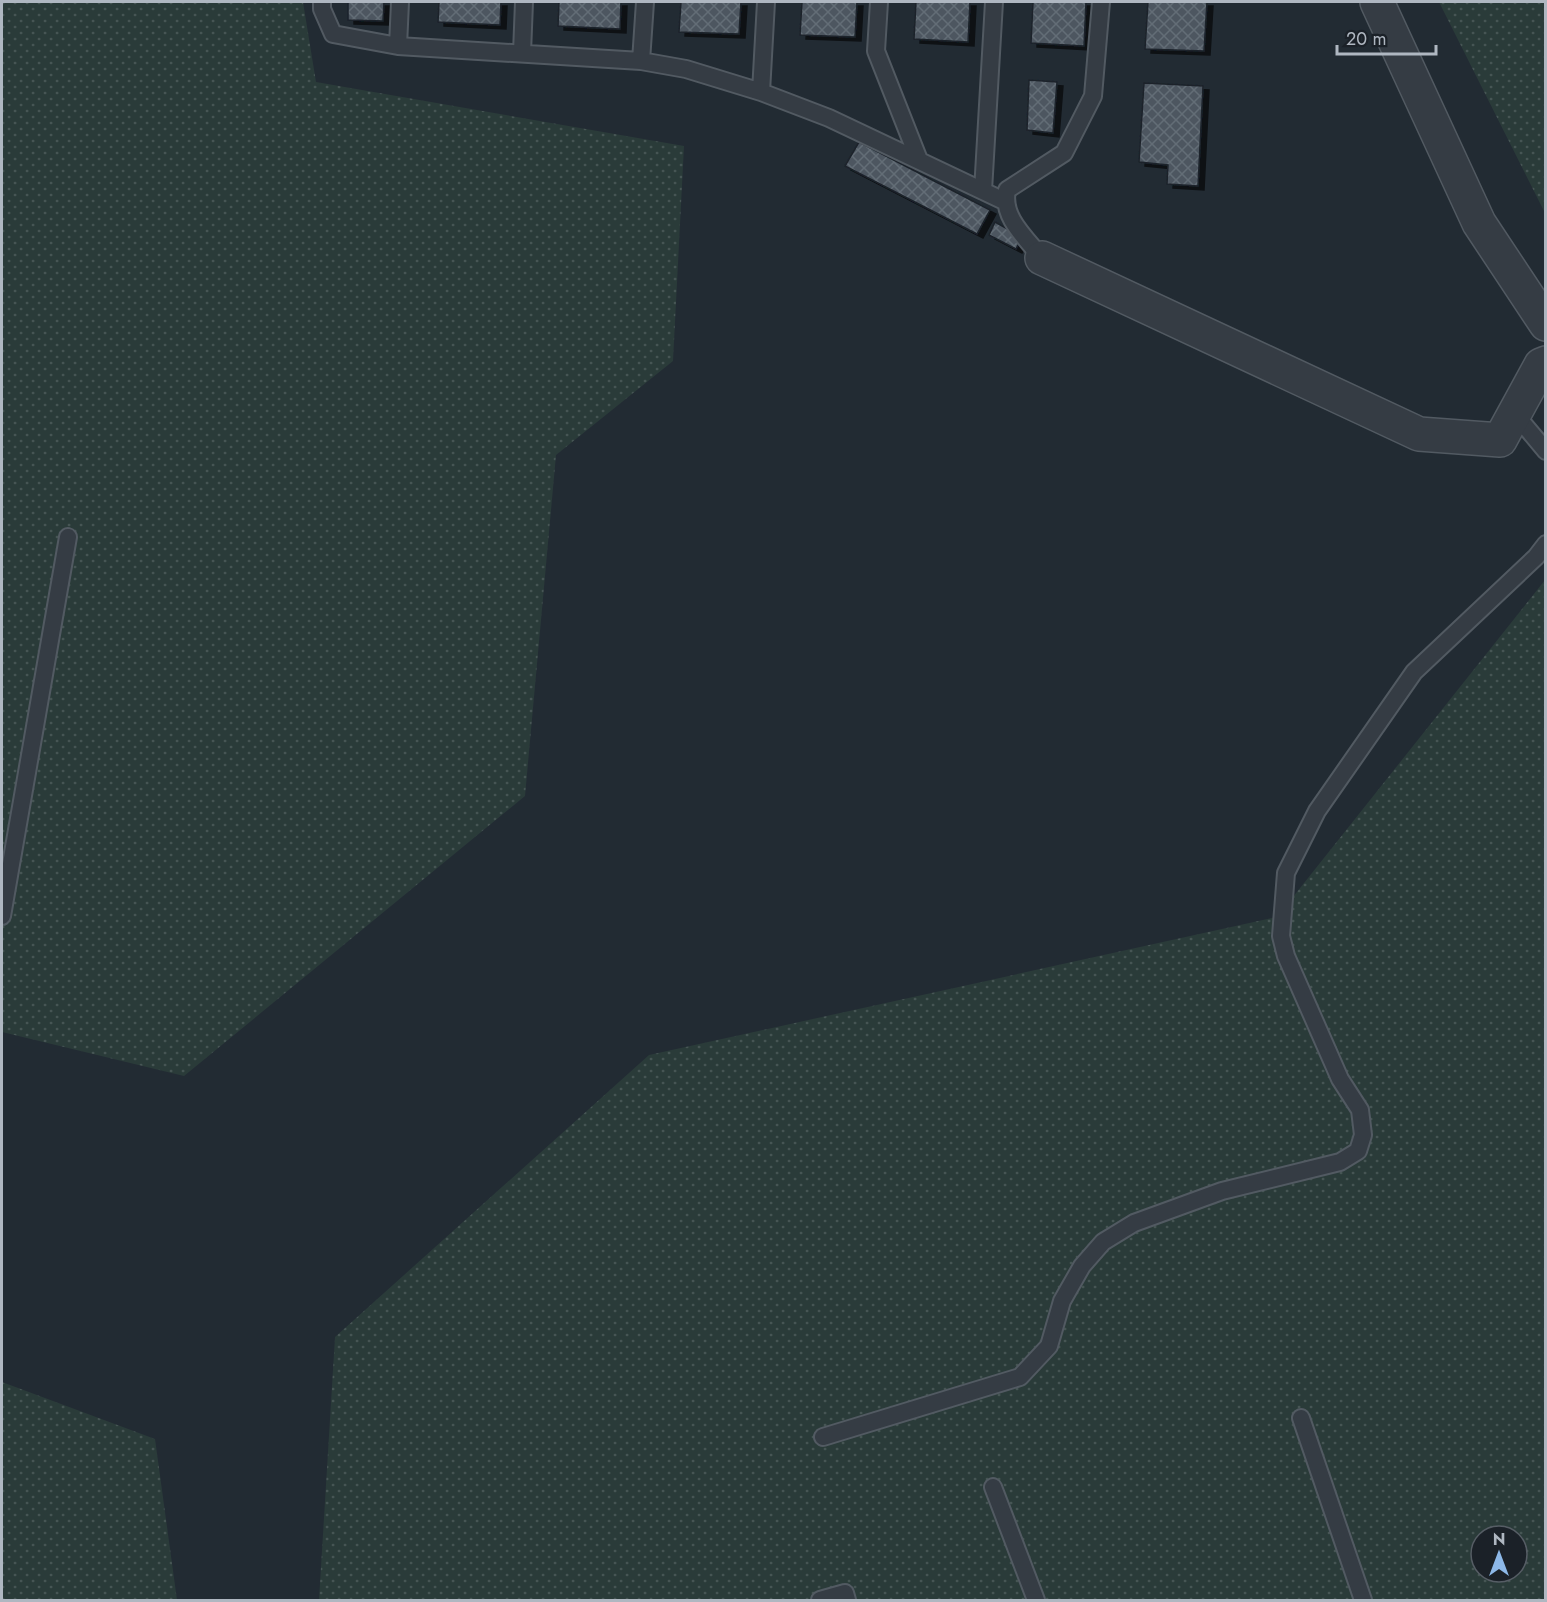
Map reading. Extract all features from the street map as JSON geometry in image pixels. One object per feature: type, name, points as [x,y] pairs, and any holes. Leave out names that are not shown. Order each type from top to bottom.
[{"type":"street","points":[[1377,2],[1479,223],[1545,324]]},
{"type":"street","points":[[1042,258],[1419,434],[1500,440],[1541,365],[1545,363]]},
{"type":"lane","points":[[322,2],[322,9],[333,34],[398,46],[641,61],[686,69],[760,92],[830,118],[1004,201]]},
{"type":"lane","points":[[398,46],[400,2]]},
{"type":"lane","points":[[522,53],[524,2]]},
{"type":"lane","points":[[641,61],[645,2]]},
{"type":"lane","points":[[760,92],[766,2]]},
{"type":"lane","points":[[879,2],[876,51],[919,160]]},
{"type":"lane","points":[[983,191],[993,2]]},
{"type":"lane","points":[[1042,258],[1009,215],[1004,201],[1007,190],[1064,153],[1093,96],[1101,2]]},
{"type":"lane","points":[[1515,414],[1545,451]]},
{"type":"lane","points":[[2,916],[68,537]]},
{"type":"lane","points":[[823,1437],[1020,1377],[1049,1346],[1062,1302],[1082,1266],[1103,1242],[1134,1223],[1222,1191],[1340,1162],[1358,1151],[1363,1135],[1360,1110],[1340,1079],[1286,957],[1281,936],[1286,873],[1317,811],[1414,672],[1536,557],[1545,544]]},
{"type":"lane","points":[[1301,1419],[1363,1600]]},
{"type":"lane","points":[[993,1487],[1036,1600]]},
{"type":"lane","points":[[820,1600],[845,1593],[848,1600]]},
{"type":"shaded area","points":[[2,2],[303,2],[316,82],[684,146],[673,361],[556,455],[525,796],[184,1076],[2,1032]]},
{"type":"shaded area","points":[[1439,2],[1545,2],[1545,213]]},
{"type":"shaded area","points":[[1545,580],[1545,1600],[319,1600],[335,1337],[649,1055],[1277,917]]},
{"type":"shaded area","points":[[2,1382],[155,1439],[177,1600],[2,1600]]},
{"type":"building","points":[[348,2],[384,2],[383,21],[348,20]]},
{"type":"building","points":[[439,2],[501,2],[500,25],[438,22]]},
{"type":"building","points":[[559,2],[621,2],[620,29],[558,26]]},
{"type":"building","points":[[681,2],[741,2],[739,34],[679,32]]},
{"type":"building","points":[[802,2],[857,2],[855,37],[800,35]]},
{"type":"building","points":[[916,2],[970,2],[968,42],[914,39]]},
{"type":"building","points":[[1033,2],[1086,2],[1084,46],[1031,43]]},
{"type":"building","points":[[1148,2],[1207,2],[1204,51],[1145,49]]},
{"type":"building","points":[[1029,80],[1057,82],[1053,133],[1027,130]]},
{"type":"building","points":[[1144,83],[1203,86],[1198,186],[1167,184],[1168,165],[1139,162]]},
{"type":"building","points":[[859,142],[990,210],[977,234],[845,166]]},
{"type":"building","points":[[995,222],[1022,237],[1016,249],[989,235]]}]
